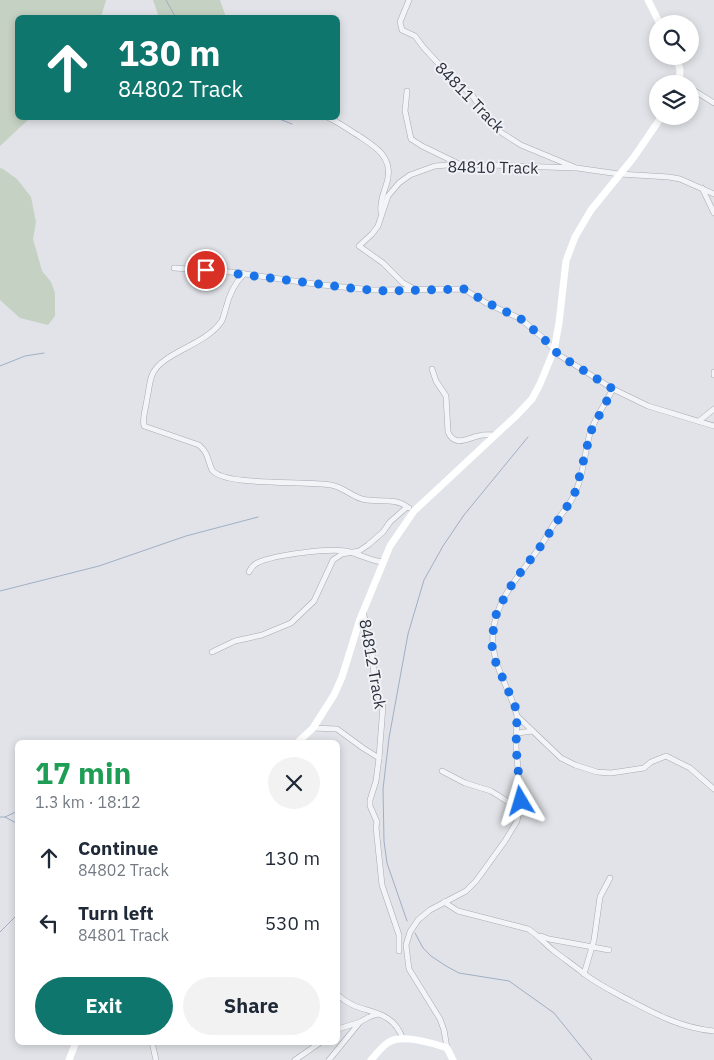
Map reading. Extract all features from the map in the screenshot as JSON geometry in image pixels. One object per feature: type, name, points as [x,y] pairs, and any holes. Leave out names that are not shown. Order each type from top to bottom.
[{"type":"street","name":"84811 Track","points":[[409,0],[400,22],[402,30],[415,36],[448,74],[472,95],[499,131],[521,145],[577,168]]},
{"type":"street","points":[[648,0],[656,15]]},
{"type":"street","points":[[407,91],[405,111],[412,139],[460,164]]},
{"type":"street","points":[[699,94],[714,103]]},
{"type":"street","points":[[332,120],[374,146],[383,154],[389,176],[380,206],[381,214]]},
{"type":"street","points":[[212,652],[235,641],[262,636],[282,628],[299,616],[314,601],[334,560],[342,554],[359,550],[368,545],[495,435],[532,399],[554,350],[566,262],[575,237],[591,210],[634,157],[656,125]]},
{"type":"street","name":"84810 Track","points":[[416,290],[403,283],[383,263],[359,246],[378,226],[388,196],[398,183],[410,175],[435,166],[460,164],[577,168],[619,174],[680,179],[714,194]]},
{"type":"street","points":[[701,188],[714,213]]},
{"type":"street","points":[[174,268],[244,274],[343,288],[386,291],[464,289],[521,319],[559,355],[613,389],[648,406],[714,426]]},
{"type":"street","points":[[244,274],[230,292],[224,316],[219,325],[194,345],[165,360],[152,374],[143,418],[144,426],[199,445],[205,450],[212,470],[220,476],[241,480],[332,485],[362,499],[397,502],[410,509]]},
{"type":"street","points":[[432,369],[436,381],[446,396],[448,432],[450,436],[456,441],[462,441],[486,434],[495,435]]},
{"type":"street","points":[[453,1060],[447,1048],[440,1019],[409,969],[406,945],[410,932],[418,920],[430,910],[466,891],[476,881],[513,829],[520,810],[521,791],[516,747],[518,733],[517,716],[515,706],[496,663],[492,649],[496,615],[514,581],[540,547],[572,499],[591,431],[613,389]]},
{"type":"street","points":[[699,421],[714,409]]},
{"type":"street","points":[[300,740],[312,728],[334,695],[342,677],[363,611],[383,562],[410,509]]},
{"type":"street","points":[[249,572],[253,566],[261,562],[284,556],[320,552],[350,552],[371,560],[383,562]]},
{"type":"street","name":"84812 Track","points":[[363,611],[372,650],[376,688],[383,706],[379,758],[370,806],[377,822],[384,893],[398,935],[399,952]]},
{"type":"street","points":[[517,716],[561,758],[582,768],[597,772],[623,772],[644,768],[651,762],[666,756],[690,768],[714,789]]},
{"type":"street","points":[[312,728],[337,729],[379,758]]},
{"type":"street","points":[[518,733],[532,731]]},
{"type":"street","points":[[442,771],[465,783],[491,791],[520,810]]},
{"type":"street","points":[[584,974],[596,929],[600,897],[610,878]]},
{"type":"street","points":[[444,902],[458,911],[528,929],[549,940],[609,950]]},
{"type":"street","points":[[538,935],[553,950],[607,989],[657,1015],[687,1027],[714,1031]]},
{"type":"street","points":[[340,996],[350,1004],[381,1015],[394,1022],[403,1039]]},
{"type":"street","points":[[329,1060],[360,1022],[368,1016],[381,1015]]},
{"type":"street","points":[[340,1028],[360,1022]]},
{"type":"street","points":[[371,1060],[392,1040],[403,1039],[433,1043],[447,1048]]},
{"type":"street","points":[[69,1060],[75,1045]]},
{"type":"street","points":[[153,1045],[156,1060]]},
{"type":"street","points":[[295,1060],[318,1045]]},
{"type":"green space","points":[[0,0],[106,0],[102,15],[15,15],[15,120],[28,120],[0,146]]},
{"type":"green space","points":[[153,0],[220,0],[225,15],[158,15]]},
{"type":"green space","points":[[0,168],[17,179],[31,197],[36,222],[33,239],[42,271],[51,282],[55,293],[55,316],[48,325],[20,318],[0,300]]},
{"type":"waterway","points":[[166,0],[174,15]]},
{"type":"waterway","points":[[282,120],[292,124]]},
{"type":"waterway","points":[[0,366],[25,356],[44,353]]},
{"type":"waterway","points":[[407,921],[387,863],[384,841],[383,789],[389,738],[408,634],[424,580],[443,546],[464,515],[528,437]]},
{"type":"waterway","points":[[0,591],[99,566],[186,536],[258,517]]},
{"type":"waterway","points":[[5,817],[15,812]]},
{"type":"waterway","points":[[0,817],[5,817],[15,822]]},
{"type":"waterway","points":[[0,932],[15,917]]},
{"type":"waterway","points":[[415,933],[423,948],[446,966],[459,973],[509,981],[554,1013],[592,1060]]},
{"type":"route","points":[[206,270],[358,289],[386,291],[464,289],[521,319],[559,355],[613,389],[594,422],[572,499],[540,547],[514,581],[496,615],[492,649],[496,663],[515,706],[517,716],[518,733],[516,747],[521,801]]}]
